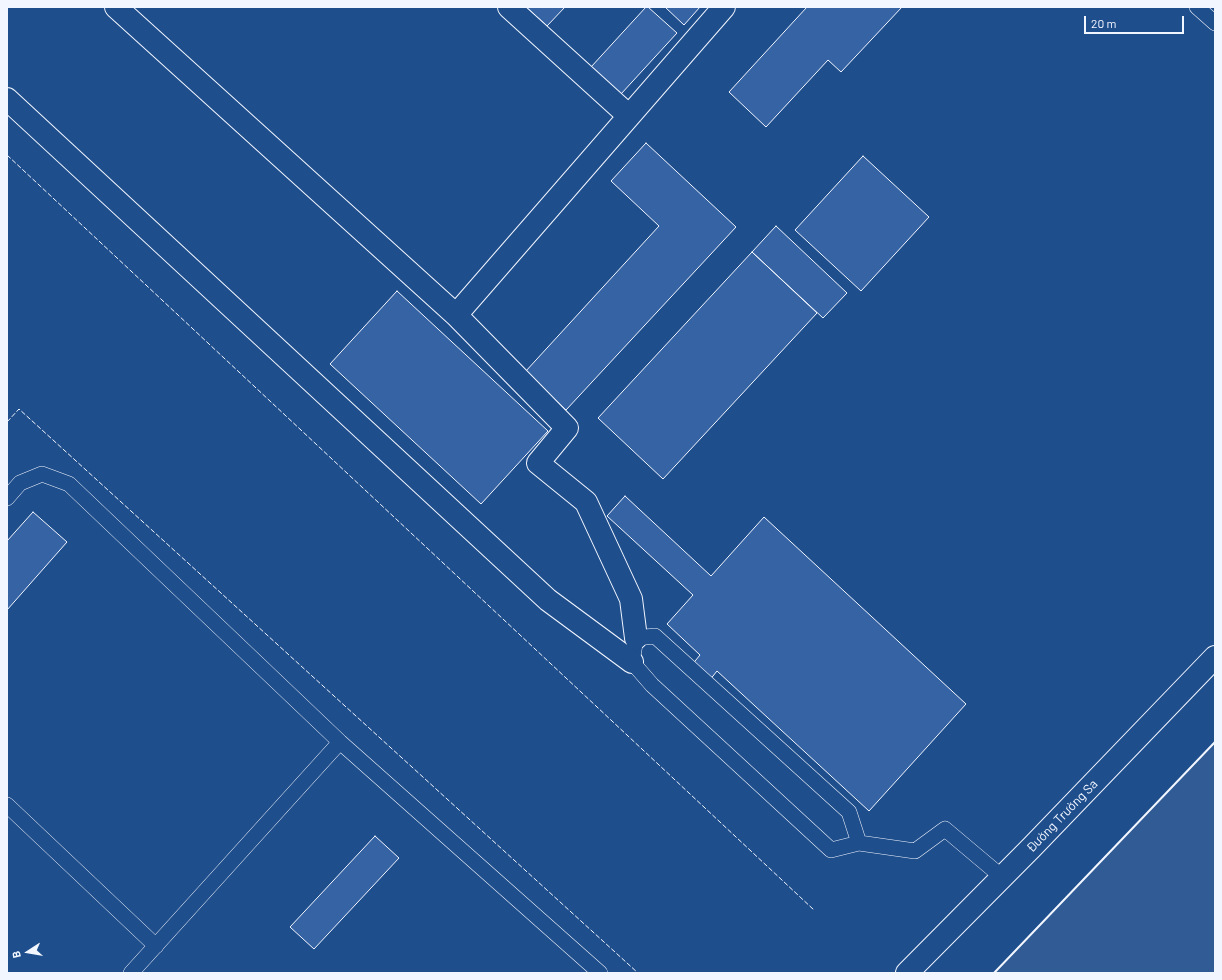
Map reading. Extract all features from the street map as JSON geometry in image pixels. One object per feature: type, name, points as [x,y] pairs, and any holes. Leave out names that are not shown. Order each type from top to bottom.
[{"type":"street","points":[[116,7],[456,314],[567,428],[538,463],[586,502],[631,599],[636,638]]},
{"type":"street","points":[[509,7],[629,116]]},
{"type":"street","points":[[456,314],[724,7]]},
{"type":"street","points":[[7,99],[548,600],[632,662]]},
{"type":"street","name":"Đường Trường Sa","points":[[907,973],[1215,657]]},
{"type":"lane","points":[[1197,7],[1215,23]]},
{"type":"lane","points":[[7,498],[20,483],[42,474],[69,484],[340,742],[600,973]]},
{"type":"lane","points":[[859,843],[849,812],[655,636],[636,638],[632,662],[658,691],[831,850],[859,843],[915,851],[946,829],[1002,877]]},
{"type":"lane","points":[[131,973],[340,742]]},
{"type":"lane","points":[[7,805],[156,946]]},
{"type":"shaded area","points":[[1215,742],[1215,973],[994,973]]},
{"type":"building","points":[[526,7],[565,7],[547,26]]},
{"type":"building","points":[[646,7],[648,7],[677,33],[621,94],[591,67]]},
{"type":"building","points":[[665,7],[700,7],[684,25]]},
{"type":"building","points":[[807,7],[902,7],[841,72],[828,60],[766,127],[729,92]]},
{"type":"building","points":[[646,143],[736,227],[566,410],[525,372],[659,226],[611,181]]},
{"type":"building","points":[[863,156],[929,217],[861,291],[795,230]]},
{"type":"building","points":[[776,226],[847,293],[823,318],[752,252]]},
{"type":"building","points":[[752,252],[817,313],[663,479],[598,418]]},
{"type":"building","points":[[397,291],[548,431],[481,504],[330,364]]},
{"type":"building","points":[[625,496],[711,576],[764,517],[966,704],[869,811],[717,671],[709,681],[691,666],[700,655],[667,624],[693,595],[607,516]]},
{"type":"building","points":[[33,512],[67,542],[7,610],[7,541]]},
{"type":"building","points":[[375,836],[399,858],[314,949],[290,927]]},
{"type":"fence","points":[[7,155],[814,910]]},
{"type":"fence","points":[[7,422],[19,409],[638,973]]},
{"type":"wall","points":[[994,973],[1215,742]]}]
